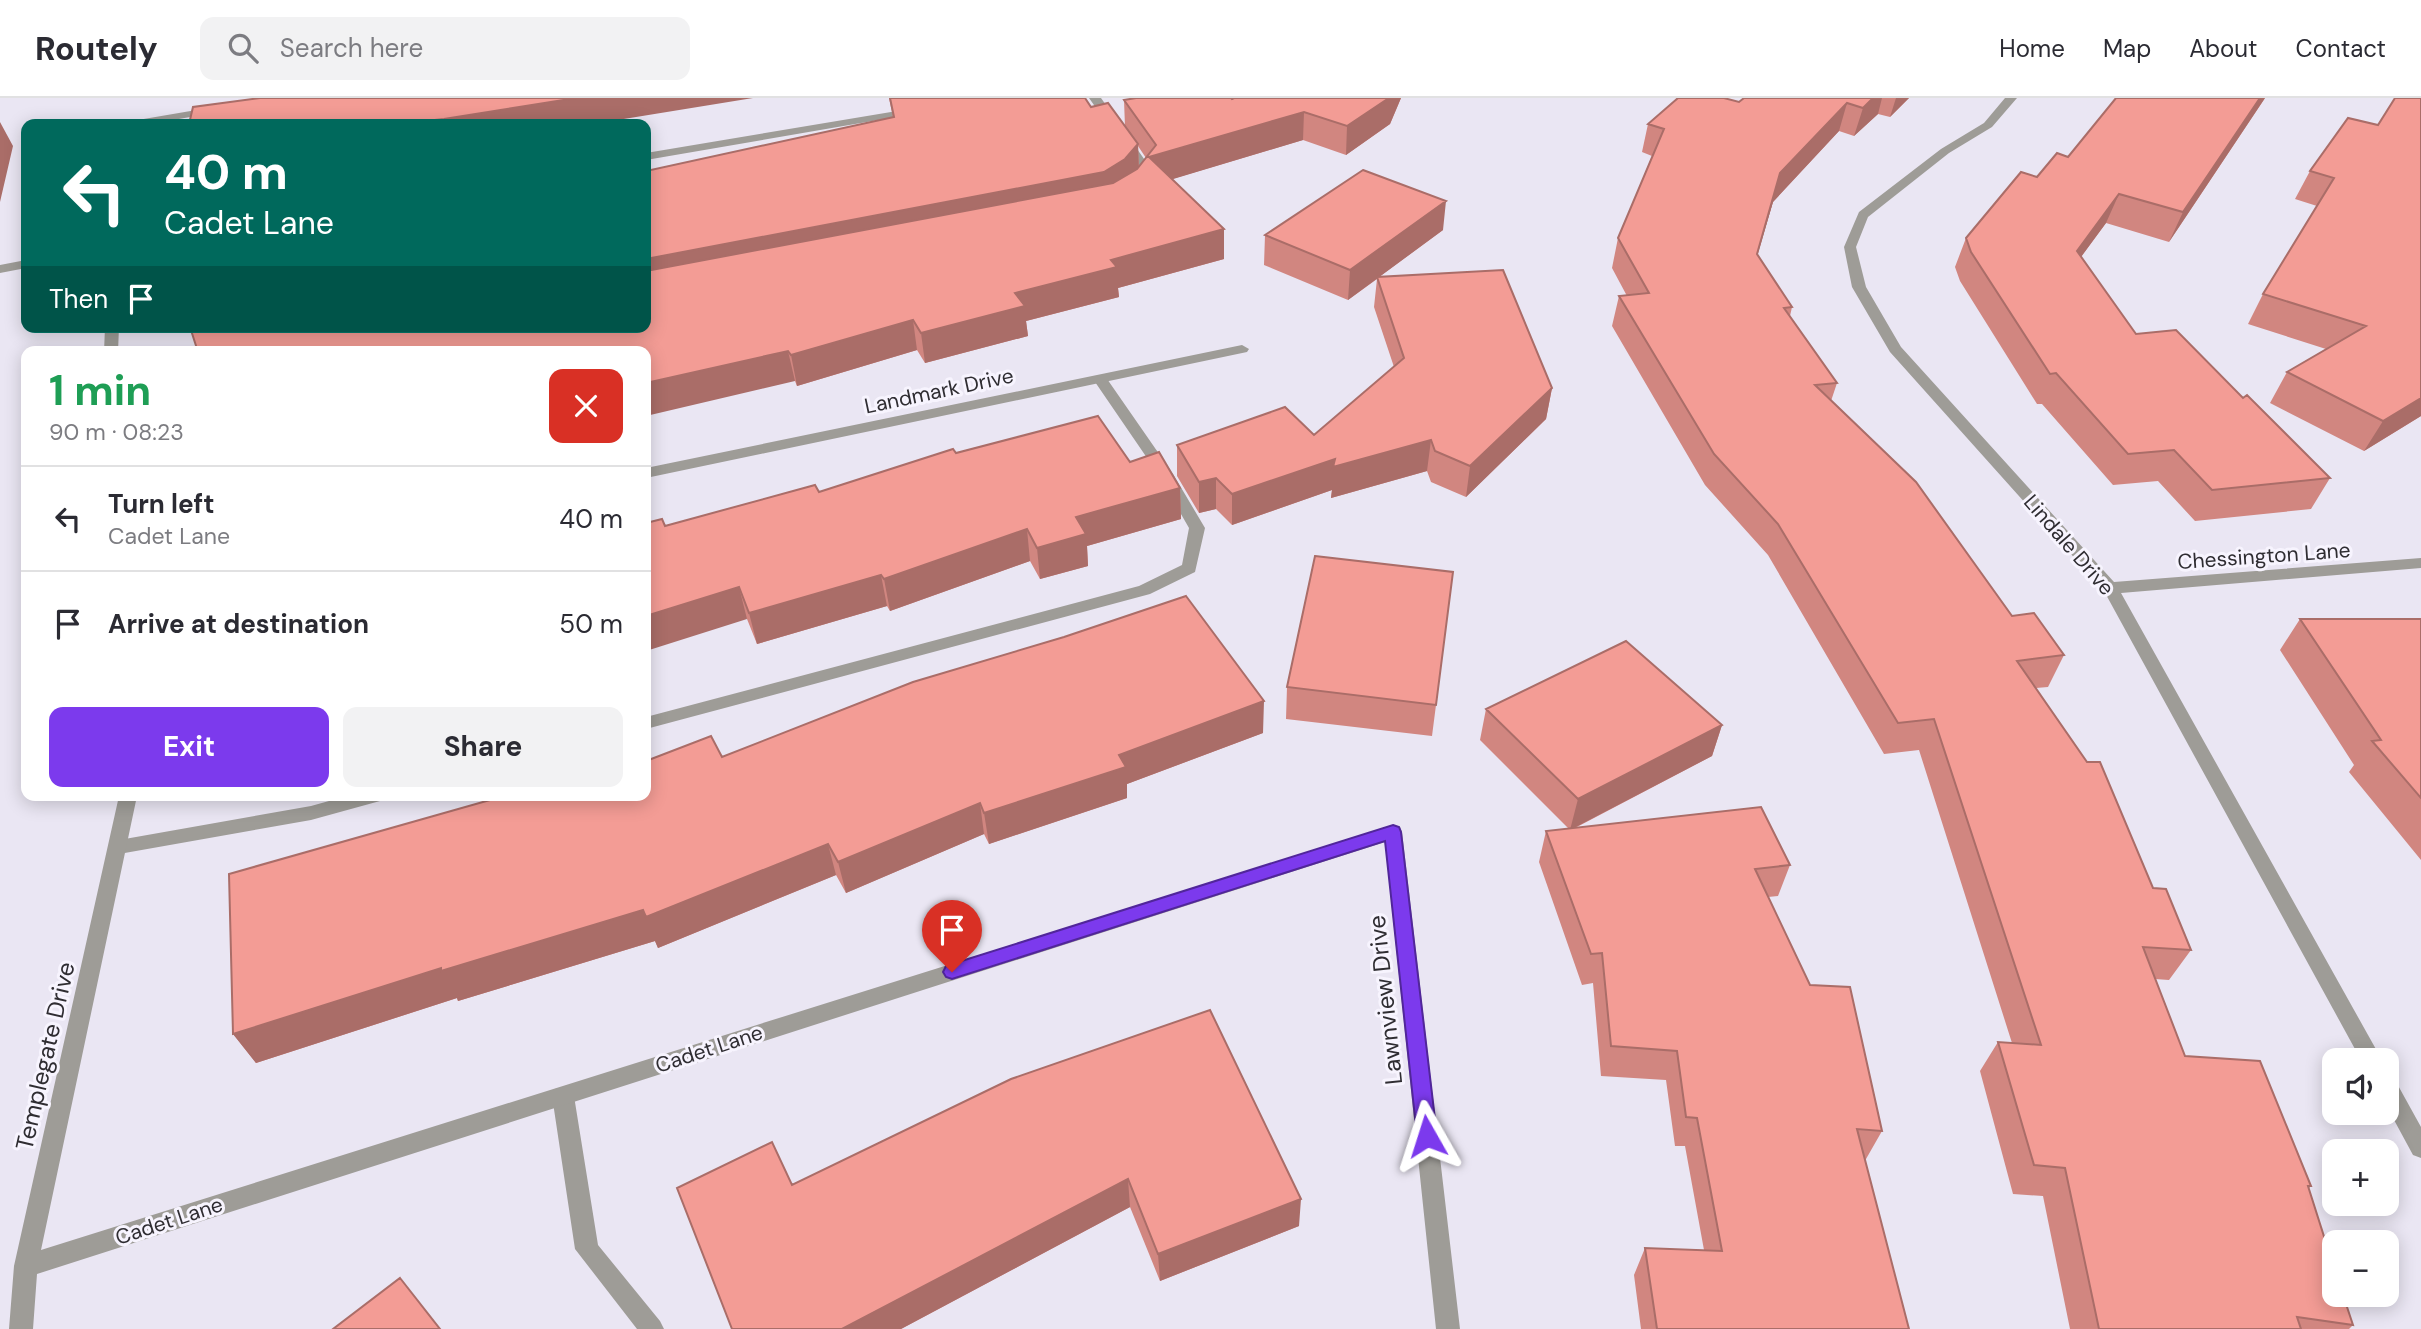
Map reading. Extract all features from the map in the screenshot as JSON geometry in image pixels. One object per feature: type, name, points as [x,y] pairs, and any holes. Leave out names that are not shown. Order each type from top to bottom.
[{"type":"street","points":[[1095,98],[1148,173],[1132,193]]},
{"type":"street","name":"Lindale Drive","points":[[2011,98],[1988,125],[1945,151],[1863,215],[1850,247],[1859,287],[1895,349],[2110,588],[2365,1048]]},
{"type":"street","points":[[163,119],[224,109]]},
{"type":"street","points":[[651,156],[926,109]]},
{"type":"street","points":[[0,268],[21,265]]},
{"type":"street","name":"Landmark Drive","points":[[651,472],[1242,349]]},
{"type":"street","points":[[651,722],[1144,590],[1189,568],[1197,528],[1165,474],[1100,379]]},
{"type":"street","name":"Chessington Lane","points":[[2110,588],[2421,563]]},
{"type":"street","name":"Templegate Drive","points":[[21,1329],[26,1266],[127,801]]},
{"type":"street","points":[[119,847],[311,813],[355,801]]},
{"type":"street","name":"Cadet Lane","points":[[26,1266],[1393,832]]},
{"type":"street","name":"Lawnview Drive","points":[[1393,832],[1448,1329]]},
{"type":"street","points":[[563,1096],[587,1249],[652,1329]]},
{"type":"street","points":[[2399,1109],[2421,1148]]},
{"type":"building","points":[[260,98],[576,98],[444,119],[190,119],[193,107]]},
{"type":"building","points":[[890,98],[1085,98],[1091,107],[1108,103],[1138,144],[1125,159],[1104,172],[651,258],[651,170],[894,117]]},
{"type":"building","points":[[1389,98],[1347,126],[1304,112],[1149,157],[1224,229],[1111,260],[1117,267],[1015,293],[1025,306],[921,333],[913,320],[791,355],[788,351],[651,382],[651,346],[196,346],[192,333],[651,333],[651,270],[1113,183],[1137,169],[1156,145],[1124,100]]},
{"type":"building","points":[[1678,98],[1724,98],[1739,102],[1744,98],[1873,98],[1863,108],[1847,103],[1780,173],[1757,254],[1792,307],[1784,308],[1837,383],[1815,385],[1916,482],[2012,616],[2034,613],[2064,655],[2017,661],[2087,762],[2100,762],[2153,888],[2166,889],[2191,950],[2143,947],[2185,1056],[2260,1061],[2311,1186],[2308,1186],[2322,1230],[2322,1307],[2347,1307],[2353,1325],[2297,1317],[2301,1329],[2099,1329],[2065,1168],[2034,1165],[1998,1042],[2041,1045],[1934,719],[1898,723],[1778,524],[1714,454],[1619,296],[1649,293],[1618,238],[1664,129],[1648,124]]},
{"type":"building","points":[[2116,98],[2260,98],[2183,212],[2119,194],[2077,251],[2136,334],[2176,330],[2243,398],[2247,395],[2330,478],[2212,490],[2174,450],[2128,454],[2056,373],[2050,374],[1971,252],[1966,238],[2021,172],[2037,177],[2057,153],[2068,157]]},
{"type":"building","points":[[2395,98],[2421,98],[2421,398],[2383,421],[2287,372],[2366,326],[2263,294],[2334,178],[2310,171],[2348,118],[2378,125]]},
{"type":"building","points":[[1363,170],[1446,201],[1350,270],[1265,235]]},
{"type":"building","points":[[1503,270],[1552,388],[1470,466],[1435,451],[1431,440],[1333,467],[1335,459],[1232,494],[1216,478],[1199,482],[1177,445],[1285,407],[1314,435],[1404,358],[1377,277]]},
{"type":"building","points":[[1098,416],[1130,462],[1159,452],[1180,488],[1076,517],[1086,534],[1037,548],[1027,529],[884,579],[881,575],[749,613],[739,587],[651,614],[651,522],[662,519],[665,526],[815,485],[819,492],[953,449],[956,453]]},
{"type":"building","points":[[1315,556],[1453,572],[1436,705],[1287,687]]},
{"type":"building","points":[[1186,596],[1264,701],[1119,755],[1126,767],[984,813],[980,803],[838,862],[828,844],[646,917],[643,910],[441,971],[441,968],[233,1034],[229,874],[486,801],[651,801],[651,759],[711,736],[722,757],[913,682],[1064,637]]},
{"type":"building","points":[[2300,619],[2421,619],[2421,798],[2372,741],[2381,740]]},
{"type":"building","points":[[1626,641],[1722,725],[1578,799],[1486,709]]},
{"type":"building","points":[[1761,807],[1790,865],[1755,869],[1810,985],[1850,987],[1882,1131],[1857,1129],[1909,1329],[1657,1329],[1645,1248],[1722,1251],[1697,1118],[1686,1117],[1677,1051],[1611,1046],[1602,953],[1591,954],[1546,831]]},
{"type":"building","points":[[1210,1010],[1301,1199],[1158,1254],[1128,1179],[842,1329],[732,1329],[677,1188],[772,1142],[792,1185],[1011,1079]]},
{"type":"building","points":[[400,1278],[440,1329],[333,1329]]},
{"type":"route","points":[[952,972],[1393,832],[1427,1136]]}]
